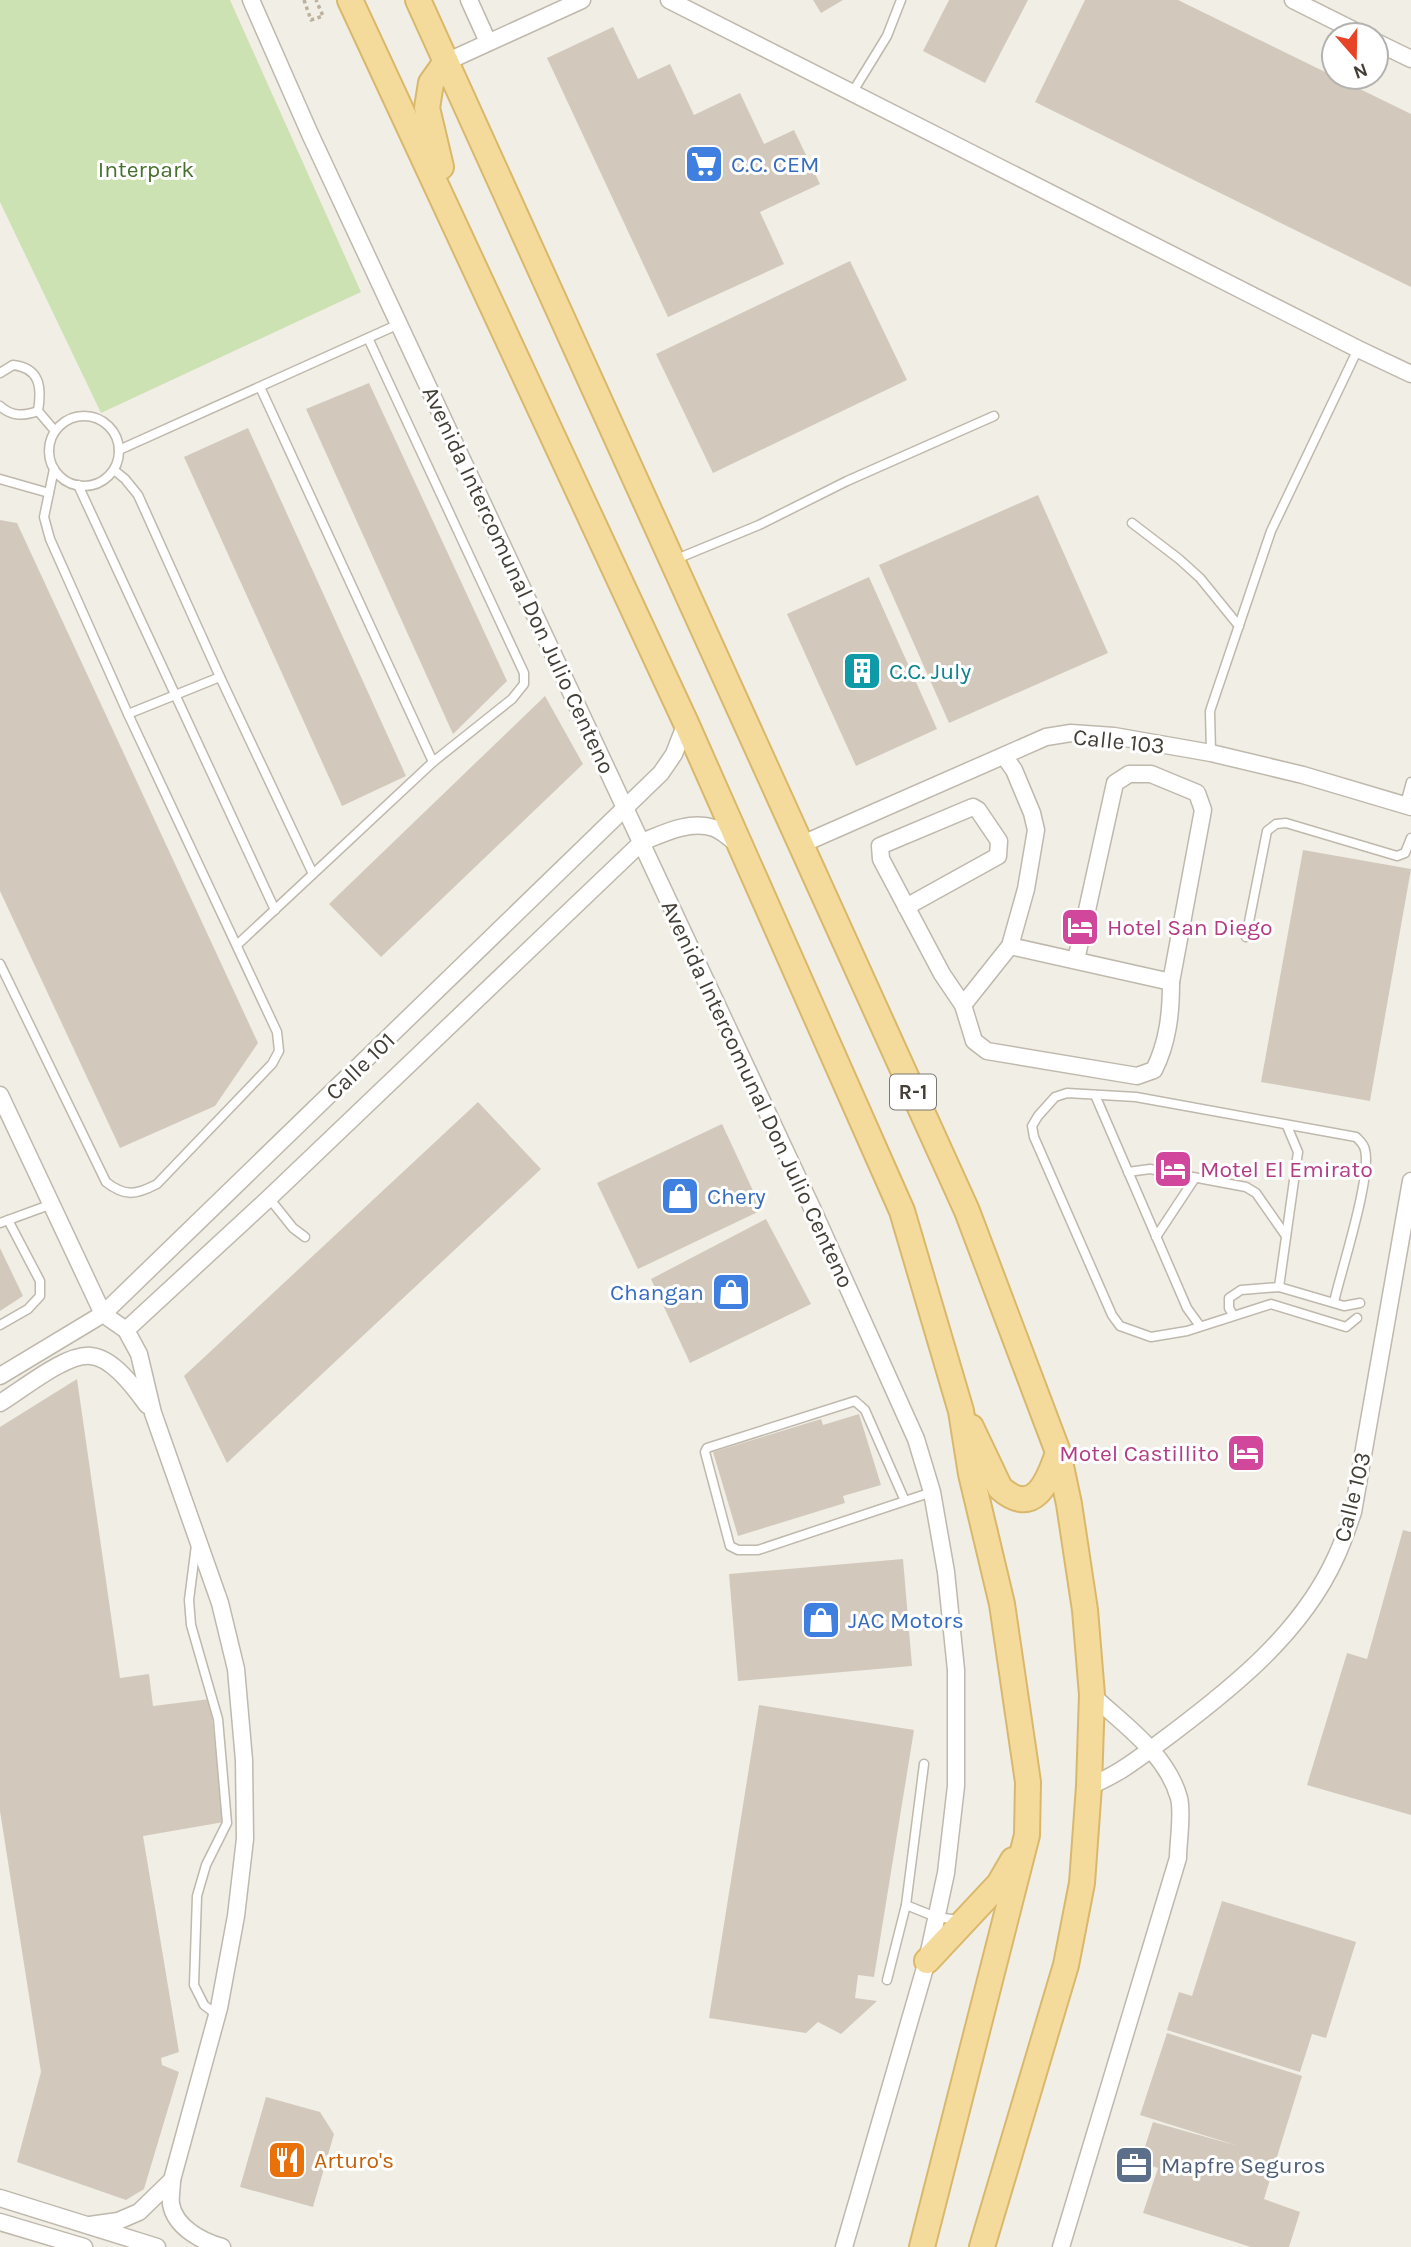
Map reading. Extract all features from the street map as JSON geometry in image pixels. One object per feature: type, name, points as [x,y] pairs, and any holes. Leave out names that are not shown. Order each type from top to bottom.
[{"type":"main road","name":"R-1","points":[[350,0],[685,723],[902,1211],[961,1411],[971,1474],[1002,1604],[1028,1782],[1027,1835],[922,2247]]},
{"type":"main road","name":"R-1","points":[[418,0],[967,1211],[1058,1452],[1085,1610],[1092,1695],[1082,1883],[1066,1965],[982,2247]]},
{"type":"main road","points":[[446,62],[431,83],[427,108],[429,124],[462,240]]},
{"type":"main road","points":[[961,1411],[978,1439],[1000,1488],[1021,1500],[1035,1496],[1044,1489],[1058,1452]]},
{"type":"main road","points":[[927,1961],[999,1884],[1027,1835]]},
{"type":"street","name":"Avenida Intercomunal Don Julio Centeno","points":[[251,0],[310,134],[642,842],[911,1427],[932,1492],[946,1572],[957,1670],[956,1786],[946,1873],[927,1961],[844,2247]]},
{"type":"street","points":[[468,0],[488,42]]},
{"type":"street","points":[[446,62],[582,0]]},
{"type":"street","points":[[669,0],[1411,374]]},
{"type":"street","points":[[1293,0],[1335,21]]},
{"type":"street","points":[[1390,49],[1411,59]]},
{"type":"street","name":"Calle 101","points":[[0,1376],[103,1314],[661,773],[674,754],[685,723]]},
{"type":"street","name":"Calle 103","points":[[800,845],[1046,737],[1071,733],[1114,737],[1211,753],[1303,775],[1408,806]]},
{"type":"street","points":[[962,1006],[1010,946],[1026,889],[1036,830],[1019,781],[1004,756]]},
{"type":"street","points":[[906,907],[998,856],[999,841],[978,810],[968,808],[880,846],[881,859],[906,907],[942,974],[962,1006],[974,1041],[987,1051],[1137,1076],[1154,1070],[1163,1053],[1172,1010],[1171,982],[1203,810],[1197,793],[1152,774],[1129,774],[1115,783],[1076,960]]},
{"type":"street","name":"Calle 101","points":[[126,1330],[269,1198],[642,842],[668,831],[699,825],[716,829],[737,844]]},
{"type":"street","points":[[1010,946],[1171,982]]},
{"type":"street","points":[[0,1094],[103,1314],[126,1330],[139,1354],[153,1413],[220,1603],[236,1670],[244,1760],[245,1839],[236,1916],[217,2015],[172,2180],[171,2205],[183,2227],[208,2243],[222,2247]]},
{"type":"street","name":"Calle 103","points":[[1089,1786],[1108,1780],[1197,1715],[1251,1670],[1290,1630],[1315,1595],[1336,1557],[1353,1512],[1411,1181]]},
{"type":"street","points":[[0,1404],[73,1357],[93,1356],[130,1381],[153,1413]]},
{"type":"street","points":[[1061,2247],[1178,1858],[1180,1800],[1169,1774],[1150,1749],[1092,1695]]},
{"type":"street","points":[[90,2225],[118,2221],[139,2212],[172,2180]]},
{"type":"street","points":[[0,2198],[157,2247]]},
{"type":"street","points":[[0,2222],[84,2247]]},
{"type":"lane","points":[[852,93],[887,36],[901,0]]},
{"type":"lane","points":[[119,450],[399,324]]},
{"type":"lane","points":[[237,945],[433,762],[512,699],[524,684],[524,673],[368,338]]},
{"type":"lane","points":[[1211,753],[1210,711],[1271,531],[1358,349]]},
{"type":"lane","points":[[0,373],[13,365],[26,367],[36,376],[41,394],[38,411]]},
{"type":"lane","points":[[260,387],[433,762]]},
{"type":"lane","points":[[0,406],[5,411],[22,416],[38,411]]},
{"type":"lane","points":[[38,411],[55,431]]},
{"type":"lane","points":[[0,964],[106,1182],[117,1191],[141,1192],[157,1184],[272,1064],[279,1051],[277,1032],[128,714],[50,539],[44,517],[54,469],[48,450],[55,431],[61,424],[79,416],[98,419],[113,431],[119,450],[114,470],[98,483],[78,485],[69,482],[54,469]]},
{"type":"lane","points":[[671,562],[759,525],[847,481],[994,416]]},
{"type":"lane","points":[[114,470],[138,495],[313,874]]},
{"type":"lane","points":[[0,479],[49,493]]},
{"type":"lane","points":[[78,485],[275,910]]},
{"type":"lane","points":[[1132,523],[1180,559],[1200,578],[1239,626]]},
{"type":"lane","points":[[128,714],[220,677]]},
{"type":"lane","points":[[1408,806],[1411,782]]},
{"type":"lane","points":[[1246,937],[1267,831],[1276,824],[1286,823],[1397,856],[1405,853],[1411,838]]},
{"type":"lane","points":[[1334,1302],[1362,1189],[1366,1153],[1363,1143],[1356,1137],[1136,1097],[1067,1093],[1055,1097],[1038,1116],[1032,1126],[1034,1137],[1112,1315],[1120,1326],[1151,1337],[1187,1331],[1272,1304],[1346,1327],[1357,1318]]},
{"type":"lane","points":[[1096,1095],[1187,1308],[1200,1326]]},
{"type":"lane","points":[[1279,1287],[1298,1153],[1287,1126]]},
{"type":"lane","points":[[1128,1172],[1150,1169],[1247,1187],[1256,1193],[1286,1236]]},
{"type":"lane","points":[[1156,1237],[1195,1178]]},
{"type":"lane","points":[[269,1198],[293,1228],[305,1237]]},
{"type":"lane","points":[[0,1325],[28,1309],[40,1296],[40,1281],[4,1222],[52,1205]]},
{"type":"lane","points":[[1233,1315],[1229,1308],[1230,1298],[1241,1290],[1279,1287],[1345,1306],[1360,1303]]},
{"type":"lane","points":[[905,1501],[865,1410],[855,1401],[707,1448],[705,1452],[730,1546],[738,1550],[758,1550],[905,1501],[932,1492]]},
{"type":"lane","points":[[197,1539],[189,1600],[191,1625],[218,1719],[227,1823],[206,1865],[197,1896],[194,1985],[204,2006],[217,2015]]},
{"type":"lane","points":[[887,1980],[906,1905],[924,1764]]},
{"type":"lane","points":[[906,1905],[936,1917],[965,1920]]},
{"type":"path","points":[[304,0],[311,20],[323,16],[316,0]]},
{"type":"green space","name":"Interpark","points":[[0,0],[230,0],[361,292],[101,413],[0,202]]},
{"type":"building","points":[[813,0],[843,0],[821,13]]},
{"type":"building","points":[[949,0],[1028,0],[985,83],[923,51]]},
{"type":"building","points":[[1085,0],[1178,0],[1320,69],[1320,91],[1364,91],[1411,114],[1411,287],[1035,102]]},
{"type":"building","name":"C.C. CEM","points":[[613,27],[638,79],[670,64],[694,115],[740,93],[764,144],[794,130],[820,184],[760,212],[784,264],[668,317],[547,58]]},
{"type":"building","points":[[850,261],[907,380],[713,473],[656,354]]},
{"type":"building","points":[[369,383],[507,681],[453,734],[306,409]]},
{"type":"building","points":[[248,428],[406,776],[342,806],[184,457]]},
{"type":"building","points":[[1038,495],[1108,653],[949,723],[879,565]]},
{"type":"building","points":[[0,520],[17,523],[258,1043],[215,1106],[120,1148],[0,891]]},
{"type":"building","name":"C.C. July","points":[[869,577],[937,729],[856,766],[787,614]]},
{"type":"building","points":[[545,696],[583,764],[381,957],[329,904]]},
{"type":"building","points":[[1303,850],[1411,869],[1370,1101],[1261,1082]]},
{"type":"building","points":[[478,1102],[541,1169],[227,1463],[184,1376]]},
{"type":"building","name":"Chery","points":[[722,1124],[762,1210],[638,1269],[597,1183]]},
{"type":"building","name":"Changan","points":[[766,1219],[811,1304],[690,1363],[651,1279]]},
{"type":"building","points":[[0,1248],[23,1296],[0,1311]]},
{"type":"building","points":[[77,1379],[120,1678],[149,1674],[153,1706],[210,1699],[224,1822],[143,1836],[179,2052],[161,2058],[162,2065],[179,2072],[144,2189],[126,2200],[17,2162],[41,2072],[0,1811],[0,1427]]},
{"type":"building","points":[[859,1414],[881,1485],[843,1496],[845,1503],[738,1536],[713,1452],[821,1419],[823,1425]]},
{"type":"building","points":[[1403,1530],[1411,1532],[1411,1815],[1307,1785],[1347,1653],[1367,1659]]},
{"type":"building","name":"JAC Motors","points":[[903,1559],[912,1666],[738,1681],[729,1574]]},
{"type":"building","points":[[759,1705],[914,1730],[874,1977],[858,1975],[855,1998],[877,2001],[841,2034],[818,2022],[806,2033],[709,2018]]},
{"type":"building","points":[[1222,1901],[1356,1942],[1326,2038],[1312,2034],[1300,2072],[1167,2030],[1179,1992],[1192,1996]]},
{"type":"building","points":[[1167,2033],[1302,2076],[1264,2199],[1300,2212],[1289,2247],[1251,2247],[1143,2213],[1158,2168],[1140,2162],[1153,2122],[1238,2146],[1140,2115]]},
{"type":"building","name":"Arturo's","points":[[266,2097],[320,2112],[334,2134],[313,2207],[240,2187]]},
{"type":"place","name":"C.C. CEM","points":[[704,164]]},
{"type":"place","name":"C.C. July","points":[[862,671]]},
{"type":"place","name":"Hotel San Diego","points":[[1080,927]]},
{"type":"place","name":"Motel El Emirato","points":[[1173,1169]]},
{"type":"place","name":"Chery","points":[[680,1196]]},
{"type":"place","name":"Changan","points":[[731,1292]]},
{"type":"place","name":"Motel Castillito","points":[[1246,1453]]},
{"type":"place","name":"JAC Motors","points":[[821,1620]]},
{"type":"place","name":"Arturo's","points":[[287,2160]]},
{"type":"place","name":"Mapfre Seguros","points":[[1134,2165]]}]
